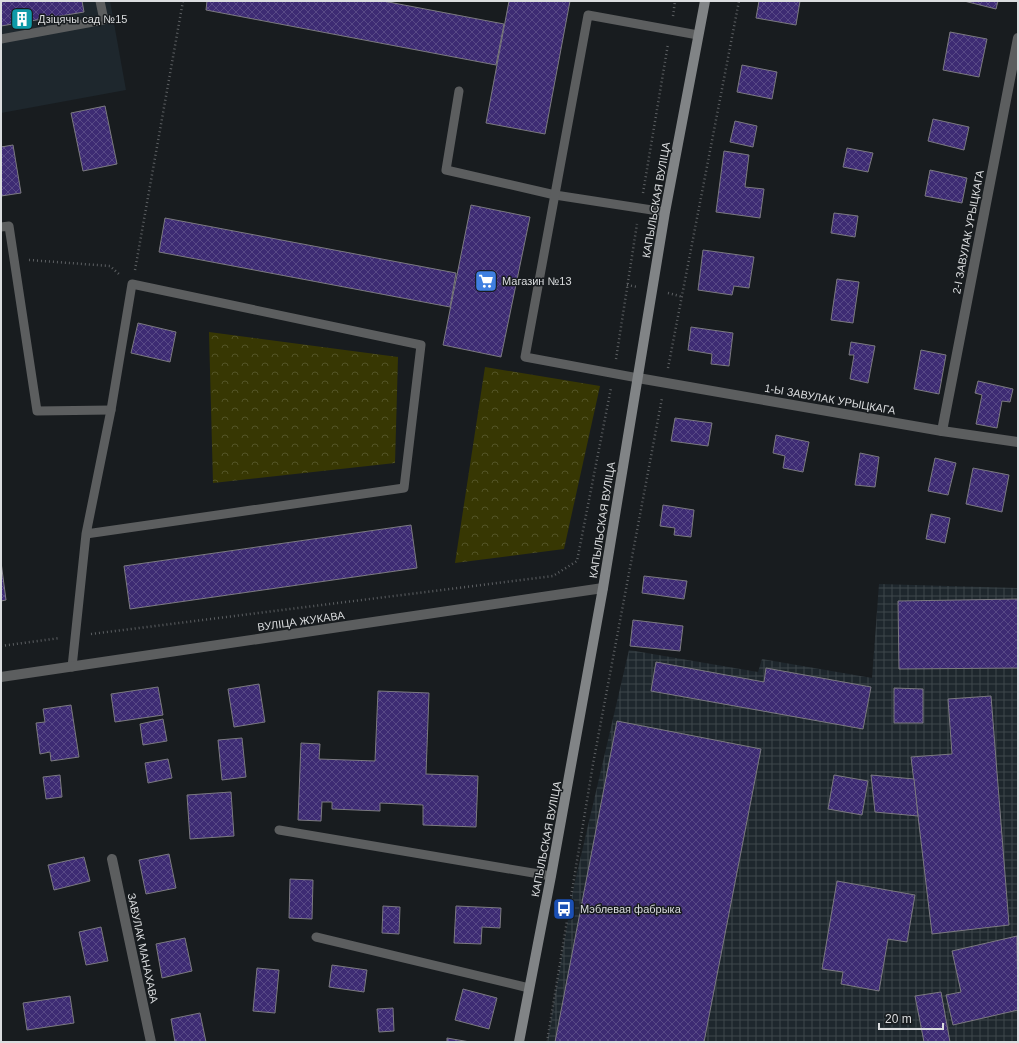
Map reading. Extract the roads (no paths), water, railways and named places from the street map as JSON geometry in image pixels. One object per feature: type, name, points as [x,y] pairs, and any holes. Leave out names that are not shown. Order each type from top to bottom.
[{"type":"main road","name":"КАПЫЛЬСКАЯ ВУЛІЦА","points":[[519,1042],[604,588],[665,212],[705,1]]},
{"type":"street","name":"2-І ЗАВУЛАК УРЫЦКАГА","points":[[942,431],[1018,38]]},
{"type":"street","name":"1-Ы ЗАВУЛАК УРЫЦКАГА","points":[[638,378],[942,431],[1018,442]]},
{"type":"street","name":"ВУЛІЦА ЖУКАВА","points":[[1,677],[604,588]]},
{"type":"street","name":"ЗАВУЛАК МАНАХАВА","points":[[112,859],[151,1042]]},
{"type":"lane","points":[[1,40],[104,20],[100,1]]},
{"type":"lane","points":[[638,378],[525,357],[588,15],[698,35]]},
{"type":"lane","points":[[459,92],[446,170],[555,195],[665,212]]},
{"type":"lane","points":[[1,227],[9,226],[37,411],[111,410]]},
{"type":"lane","points":[[72,667],[86,534],[111,410],[132,284],[421,345],[404,488],[86,534]]},
{"type":"lane","points":[[279,830],[551,876]]},
{"type":"lane","points":[[316,937],[529,988]]},
{"type":"place","name":"Дзіцячы сад №15","points":[[22,19]]},
{"type":"place","name":"Магазин №13","points":[[486,281]]},
{"type":"place","name":"Мэблевая фабрыка","points":[[564,909]]}]
